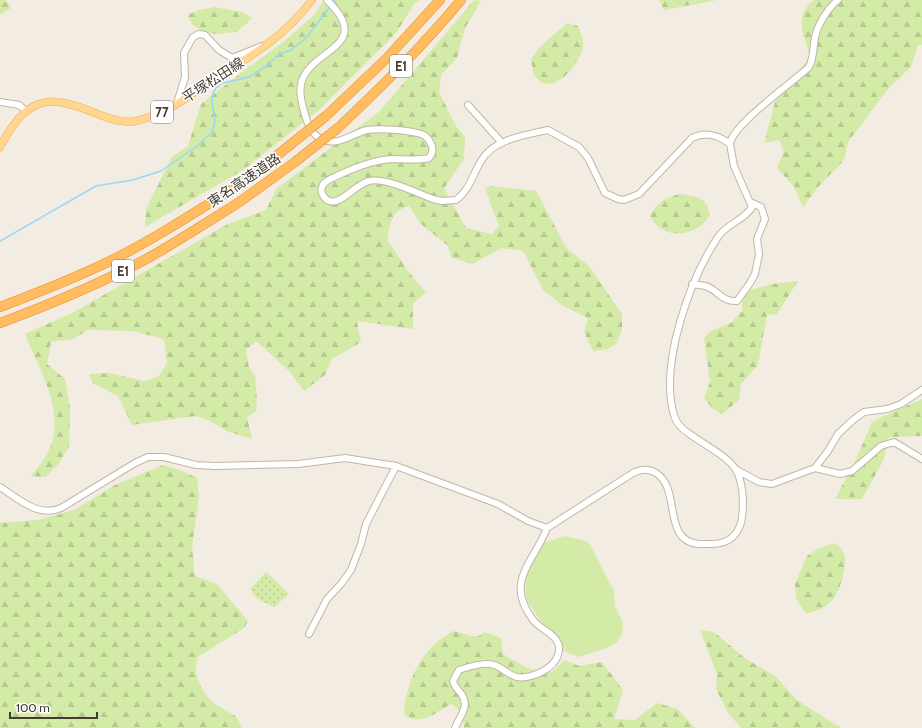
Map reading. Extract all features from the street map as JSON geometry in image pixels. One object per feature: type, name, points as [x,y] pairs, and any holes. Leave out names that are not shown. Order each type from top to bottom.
[{"type":"highway","name":"東名高速道路","points":[[0,307],[54,286],[111,260],[183,220],[229,191],[260,169],[326,116],[387,58],[440,0]]},
{"type":"highway","name":"東名高速道路","points":[[0,323],[43,307],[124,270],[186,236],[290,166],[338,128],[414,52],[461,0]]},
{"type":"main road","name":"平塚松田線","points":[[0,147],[11,127],[26,111],[47,102],[65,102],[114,120],[135,121],[155,116],[279,35],[302,14],[312,0]]},
{"type":"street","points":[[327,0],[341,16],[343,23],[343,34],[340,41],[306,72],[301,83],[302,102],[306,118],[313,131],[318,137],[332,142],[340,142],[368,130],[404,131],[422,134],[431,143],[433,148],[432,154],[428,158],[391,159],[372,162],[330,179],[322,185],[321,189],[325,199],[335,202],[342,199],[355,187],[375,180],[433,199],[446,201],[456,200],[466,189],[484,156],[502,143],[548,130],[572,142],[586,153],[605,193],[618,200],[624,200],[639,194],[688,142],[698,135],[712,134],[730,144]]},
{"type":"street","points":[[838,0],[832,5],[818,28],[813,56],[809,68],[742,124],[732,136],[730,144],[734,166],[752,207],[750,211],[726,227],[718,236],[692,284],[685,302],[673,355],[671,394],[674,415],[679,426],[720,455],[737,470],[759,482],[772,484],[815,468],[828,452],[838,434],[852,420],[864,412],[887,409],[902,404],[922,390]]},
{"type":"street","points":[[177,103],[185,76],[184,53],[193,37],[199,34],[205,35],[219,50],[232,58],[264,45],[279,35]]},
{"type":"street","points":[[0,102],[19,105],[26,111]]},
{"type":"street","points":[[468,105],[502,143]]},
{"type":"street","points":[[692,284],[706,286],[724,300],[737,301],[750,283],[759,254],[757,239],[765,219],[761,207],[750,202]]},
{"type":"street","points":[[815,468],[840,474],[852,472],[882,446],[894,442],[922,459]]},
{"type":"street","points":[[0,487],[35,509],[49,511],[61,508],[142,459],[154,456],[196,465],[215,466],[298,464],[339,457],[396,466],[498,504],[528,521],[547,528]]},
{"type":"street","points":[[308,634],[327,599],[341,584],[351,570],[361,544],[366,524],[396,466]]},
{"type":"street","points":[[454,728],[463,712],[465,704],[464,697],[453,681],[459,670],[490,664],[520,677],[545,670],[556,659],[559,651],[558,643],[533,620],[521,590],[521,580],[524,569],[537,550],[547,528],[633,473],[645,469],[659,475],[665,483],[670,494],[676,526],[682,536],[694,544],[724,542],[732,538],[742,522],[742,495],[737,470]]},
{"type":"green space","points":[[0,0],[6,0],[11,8],[0,15]]},
{"type":"green space","points":[[324,0],[420,0],[415,3],[396,33],[318,111],[243,170],[145,227],[146,209],[172,157],[188,146],[201,104],[282,43],[313,16]]},
{"type":"green space","points":[[474,0],[481,1],[465,28],[457,58],[441,75],[439,92],[456,126],[465,137],[464,159],[444,188],[466,228],[492,234],[499,226],[485,188],[492,186],[536,191],[567,249],[588,265],[622,314],[622,329],[617,343],[608,349],[593,351],[584,332],[588,318],[563,306],[543,290],[523,251],[502,248],[472,264],[452,258],[448,246],[421,224],[409,206],[398,211],[392,218],[387,239],[408,271],[426,293],[413,303],[413,329],[357,321],[361,342],[332,359],[325,375],[304,391],[289,371],[256,341],[246,350],[249,367],[255,376],[257,400],[256,411],[247,417],[252,439],[227,431],[208,420],[195,416],[132,425],[118,396],[93,383],[89,374],[109,373],[144,381],[158,377],[167,363],[164,339],[132,331],[88,330],[73,339],[51,342],[47,364],[65,379],[70,408],[69,447],[59,463],[46,477],[31,476],[44,459],[52,444],[55,428],[54,412],[45,380],[25,334],[74,312],[228,224],[266,210],[276,189],[380,111]]},
{"type":"green space","points":[[659,0],[717,0],[664,10]]},
{"type":"green space","points":[[814,0],[922,0],[922,45],[918,45],[911,67],[888,89],[848,142],[844,160],[818,187],[803,207],[794,187],[777,168],[784,151],[779,140],[764,143],[775,102],[810,56],[803,33],[802,19],[804,12]]},
{"type":"green space","points":[[215,7],[242,12],[252,18],[237,32],[215,34],[201,30],[193,25],[188,17],[189,14],[199,10]]},
{"type":"green space","points":[[567,23],[578,26],[582,35],[583,48],[580,57],[575,65],[561,79],[553,83],[546,84],[534,75],[531,61],[541,46]]},
{"type":"green space","points":[[680,194],[700,198],[706,204],[710,215],[704,223],[697,228],[680,234],[671,233],[663,230],[655,224],[650,216],[662,201]]},
{"type":"green space","points":[[798,281],[777,314],[767,315],[758,365],[741,384],[739,400],[722,414],[712,408],[704,398],[710,382],[704,338],[711,331],[731,323],[742,311],[742,292],[772,284]]},
{"type":"green space","points":[[922,399],[922,436],[889,437],[883,461],[862,499],[835,499],[855,461],[873,421]]},
{"type":"green space","points":[[163,465],[180,470],[197,478],[199,497],[192,547],[195,576],[217,584],[248,621],[244,628],[198,657],[196,664],[198,679],[204,692],[214,703],[233,714],[242,728],[0,728],[0,523],[38,520],[74,510],[115,485]]},
{"type":"green space","points":[[565,536],[586,541],[590,545],[614,591],[615,606],[623,622],[622,634],[617,642],[607,648],[578,657],[564,651],[540,620],[527,600],[525,585],[528,572],[543,543]]},
{"type":"green space","points":[[834,543],[843,551],[845,558],[840,586],[837,593],[828,605],[814,612],[805,613],[796,598],[795,584],[807,556],[818,549]]},
{"type":"green space","points":[[266,572],[289,594],[274,607],[256,598],[250,589]]},
{"type":"green space","points":[[700,630],[714,632],[746,659],[775,676],[797,700],[841,728],[741,728],[728,713],[716,689],[717,674]]},
{"type":"green space","points":[[453,631],[477,637],[485,632],[501,638],[503,654],[529,669],[552,672],[565,660],[579,666],[602,662],[623,690],[614,719],[635,720],[657,703],[678,709],[695,728],[464,728],[461,714],[457,708],[451,704],[428,717],[421,719],[409,718],[404,714],[406,696],[416,669],[435,644]]},
{"type":"waterway","points":[[332,4],[335,0]]},
{"type":"waterway","points":[[0,241],[96,186],[133,180],[161,171],[196,147],[212,132],[215,122],[212,102],[213,93],[216,88],[223,83],[249,77],[268,65],[278,55],[291,50],[306,38],[330,7]]}]
